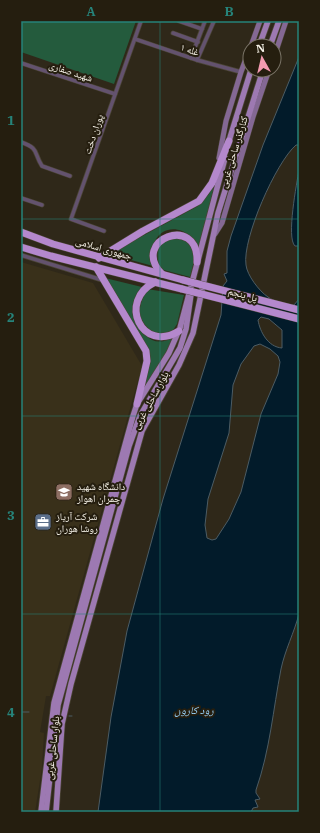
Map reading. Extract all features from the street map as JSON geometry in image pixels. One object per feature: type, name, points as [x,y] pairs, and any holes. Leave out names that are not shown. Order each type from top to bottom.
[{"type":"highway","points":[[99,258],[143,231],[199,201],[205,194],[215,176],[229,141]]},
{"type":"highway","name":"جمهوری اسلامی","points":[[21,232],[99,258],[183,280]]},
{"type":"highway","points":[[162,274],[157,269],[153,254],[156,246],[167,236],[175,234],[190,240],[195,246],[197,262]]},
{"type":"highway","points":[[21,235],[34,237]]},
{"type":"highway","name":"جمهوری اسلامی","points":[[21,246],[29,250],[96,268],[182,289]]},
{"type":"highway","points":[[96,268],[146,351],[147,361],[137,404]]},
{"type":"highway","name":"پل پنجم","points":[[183,280],[299,310]]},
{"type":"highway","points":[[155,282],[141,292],[137,300],[136,314],[141,326],[146,332],[158,337],[172,336],[179,331]]},
{"type":"highway","name":"پل پنجم","points":[[182,289],[299,319]]},
{"type":"main road","points":[[262,38],[268,21]]},
{"type":"main road","points":[[273,38],[279,21]]},
{"type":"main road","name":"بلوار ساحلی غربی","points":[[41,812],[54,703],[137,404],[162,366],[179,331],[229,141],[248,78]]},
{"type":"main road","name":"بلوار ساحلی غربی","points":[[56,812],[62,724],[71,684],[142,431],[179,365],[192,334],[212,238],[245,123],[260,78]]},
{"type":"main road","points":[[245,88],[252,85],[256,90]]},
{"type":"main road","name":"بلوار ساحلی غربی","points":[[46,812],[58,705],[126,453],[140,416],[180,348],[190,307],[193,274]]},
{"type":"street","name":"پوران دخت","points":[[104,231],[71,220],[141,21]]},
{"type":"street","points":[[179,21],[202,29]]},
{"type":"street","points":[[191,58],[205,21]]},
{"type":"street","points":[[198,60],[214,21]]},
{"type":"street","name":"کنارگذر ساحلی غربی","points":[[253,38],[260,21]]},
{"type":"street","points":[[280,38],[286,21]]},
{"type":"street","points":[[173,33],[198,42]]},
{"type":"street","name":"غله ۱","points":[[135,39],[191,58],[241,72]]},
{"type":"street","name":"شهید صفاری","points":[[21,63],[115,94]]},
{"type":"street","name":"کنارگذر ساحلی غربی","points":[[215,176],[226,122],[241,72]]},
{"type":"street","name":"کنارگذر ساحلی غربی","points":[[212,238],[222,223],[253,117],[267,78]]},
{"type":"street","points":[[21,142],[33,146],[37,151],[42,166],[70,176]]},
{"type":"street","points":[[21,198],[42,205]]},
{"type":"street","points":[[21,255],[104,280]]},
{"type":"shaded area","name":"دانشگاه شهید چمران اهواز","points":[[21,262],[93,283],[142,366],[50,696],[46,696],[40,732],[44,733],[42,768],[35,812],[21,812]]},
{"type":"green space","points":[[21,21],[136,21],[114,84],[21,52]]},
{"type":"green space","points":[[217,175],[198,252],[191,237],[179,230],[172,229],[165,231],[155,241],[152,250],[153,266],[109,254],[198,206],[209,194]]},
{"type":"green space","points":[[180,236],[192,246],[194,261],[190,277],[160,269],[159,266],[157,252],[160,243]]},
{"type":"green space","points":[[105,278],[142,287],[138,296],[136,307],[137,318],[141,328],[147,336],[154,341],[164,341],[175,336],[169,350],[141,392],[150,358]]},
{"type":"green space","points":[[147,289],[184,295],[177,324],[172,332],[156,335],[141,319],[141,303]]},
{"type":"water","name":"رود کارون","points":[[299,57],[299,145],[296,145],[288,154],[270,184],[255,220],[246,253],[246,265],[249,273],[261,291],[270,299],[294,305],[299,299],[299,614],[281,669],[265,760],[256,790],[256,793],[260,799],[255,800],[258,807],[253,808],[251,812],[98,812],[111,717],[127,631],[163,499],[221,315],[223,286],[227,281],[224,274],[227,273],[227,251],[231,236],[263,145]],"holes":[[[261,317],[269,319],[282,330],[282,348],[273,345],[263,334],[258,320]],[[260,344],[270,349],[278,356],[280,362],[278,374],[261,414],[241,492],[229,519],[216,539],[212,540],[207,538],[205,525],[208,499],[229,433],[233,385],[241,364],[254,346]]]},
{"type":"water","points":[[299,170],[299,246],[295,246],[293,241],[292,222],[294,197]]},
{"type":"waterway","points":[[21,712],[29,712]]},
{"type":"place","name":"دانشگاه شهید چمران اهواز","points":[[64,492]]},
{"type":"place","name":"شرکت آریاز روشا هوران","points":[[43,522]]}]
